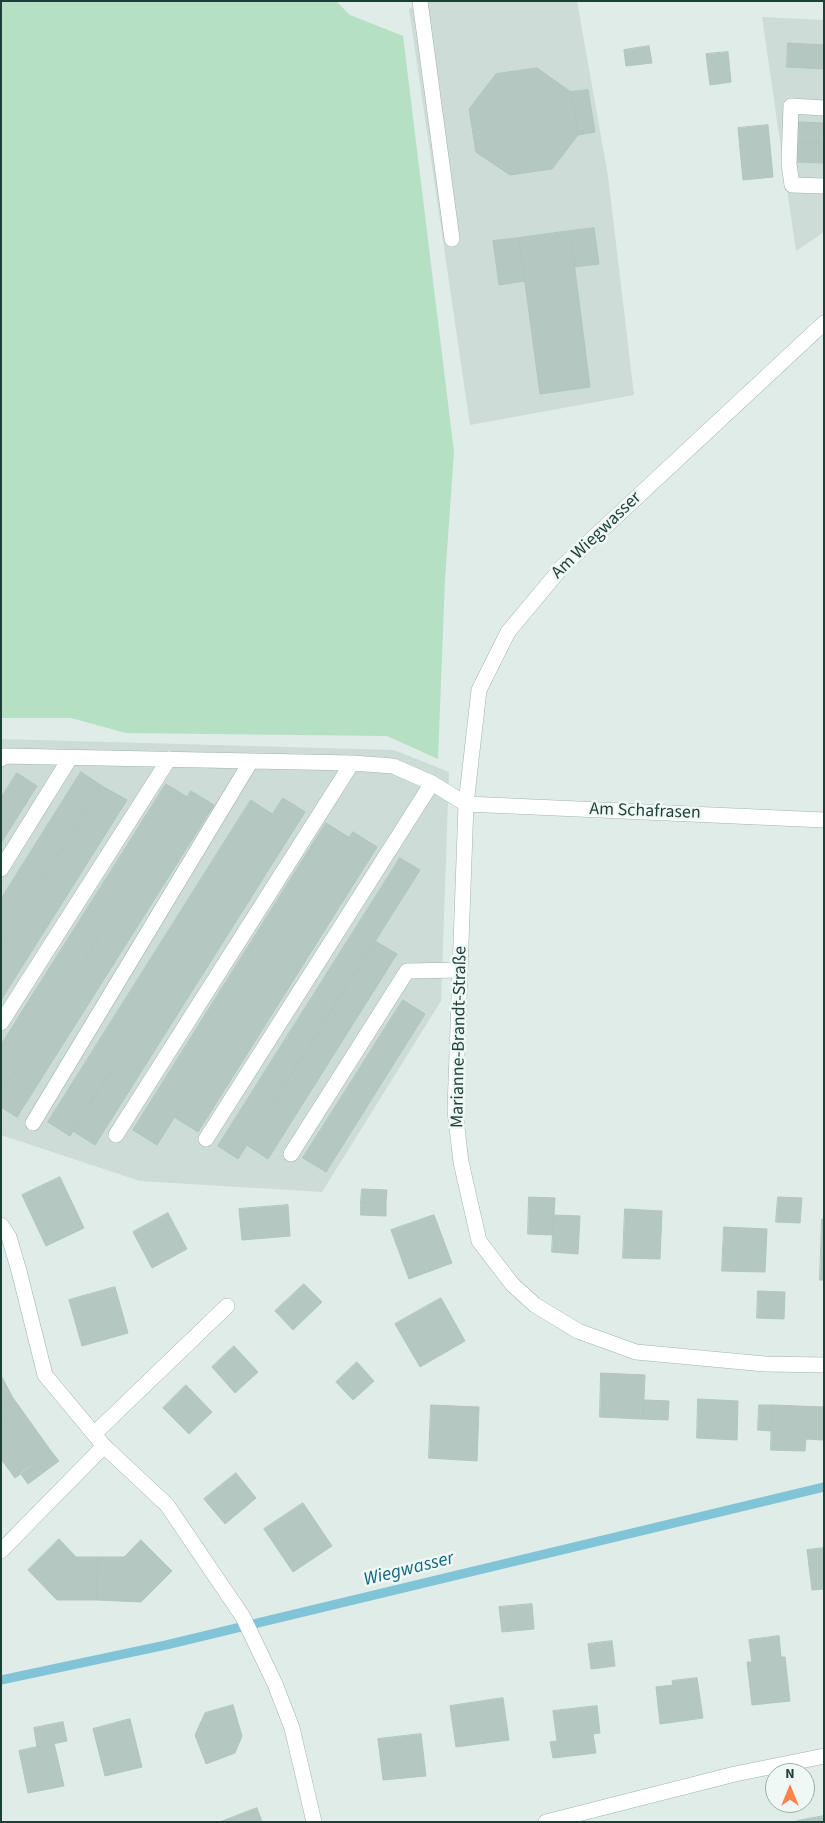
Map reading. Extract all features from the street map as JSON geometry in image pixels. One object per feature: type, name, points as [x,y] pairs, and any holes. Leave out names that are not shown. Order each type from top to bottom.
[{"type":"street","points":[[420,1],[452,239]]},
{"type":"street","points":[[824,108],[791,106],[789,164],[792,185],[824,186]]},
{"type":"street","name":"Am Wiegwasser","points":[[466,804],[480,690],[508,632],[563,566],[824,323]]},
{"type":"street","points":[[1,759],[3,756],[352,762],[393,766],[432,783],[466,804]]},
{"type":"street","points":[[1,869],[70,758]]},
{"type":"street","points":[[1,1023],[169,759]]},
{"type":"street","points":[[33,1124],[251,761]]},
{"type":"street","points":[[116,1136],[352,762]]},
{"type":"street","points":[[206,1139],[432,783]]},
{"type":"street","name":"Am Schafrasen","points":[[466,804],[824,820]]},
{"type":"street","name":"Marianne-Brandt-Straße","points":[[466,804],[455,1110],[461,1162],[479,1241],[512,1284],[535,1305],[578,1331],[636,1352],[764,1364],[824,1365]]},
{"type":"street","points":[[291,1154],[407,971],[460,970]]},
{"type":"street","points":[[1,1225],[9,1237],[19,1270],[45,1375],[104,1446],[167,1505],[243,1617],[258,1647],[292,1728],[314,1822]]},
{"type":"street","points":[[94,1434],[226,1306]]},
{"type":"street","points":[[1,1551],[104,1446]]},
{"type":"street","points":[[546,1822],[735,1774],[824,1756]]},
{"type":"shaded area","points":[[423,1],[577,1],[608,176],[634,395],[470,425],[409,9]]},
{"type":"shaded area","points":[[762,17],[824,20],[824,232],[796,251]]},
{"type":"shaded area","points":[[1,739],[394,750],[449,772],[441,1001],[322,1192],[140,1181],[1,1135]]},
{"type":"green space","points":[[1,1],[336,1],[350,15],[403,36],[454,452],[445,579],[438,759],[387,736],[126,733],[71,718],[1,718]]},
{"type":"building","points":[[788,43],[824,45],[824,69],[787,67]]},
{"type":"building","points":[[649,46],[652,63],[626,66],[624,50]]},
{"type":"building","points":[[728,52],[731,82],[710,85],[706,54]]},
{"type":"building","points":[[537,68],[571,92],[578,135],[552,169],[510,175],[476,152],[469,109],[496,74]]},
{"type":"building","points":[[588,90],[595,132],[578,135],[571,92]]},
{"type":"building","points":[[799,122],[824,123],[824,143],[798,142]]},
{"type":"building","points":[[768,125],[773,177],[743,180],[738,128]]},
{"type":"building","points":[[798,142],[824,143],[824,163],[797,162]]},
{"type":"building","points":[[594,228],[599,264],[574,267],[570,231]]},
{"type":"building","points":[[570,231],[590,387],[540,394],[519,238]]},
{"type":"building","points":[[519,238],[525,281],[499,285],[493,241]]},
{"type":"building","points":[[81,772],[102,786],[1,946],[1,899]]},
{"type":"building","points":[[17,773],[37,786],[1,843],[1,798]]},
{"type":"building","points":[[166,784],[187,797],[1,1093],[1,1045]]},
{"type":"building","points":[[102,786],[127,800],[1,1000],[1,946]]},
{"type":"building","points":[[191,791],[214,805],[17,1117],[1,1107],[1,1093]]},
{"type":"building","points":[[283,798],[305,812],[95,1145],[73,1131]]},
{"type":"building","points":[[251,800],[272,814],[70,1136],[48,1122]]},
{"type":"building","points":[[326,823],[350,838],[157,1145],[133,1130]]},
{"type":"building","points":[[353,832],[377,847],[198,1132],[174,1117]]},
{"type":"building","points":[[400,858],[420,870],[238,1159],[218,1146]]},
{"type":"building","points":[[375,941],[397,954],[268,1159],[247,1145]]},
{"type":"building","points":[[403,1000],[425,1014],[326,1172],[303,1158]]},
{"type":"building","points":[[60,1177],[84,1228],[46,1246],[22,1195]]},
{"type":"building","points":[[362,1189],[387,1190],[386,1202],[361,1202]]},
{"type":"building","points":[[529,1197],[555,1198],[553,1235],[528,1234]]},
{"type":"building","points":[[778,1197],[802,1198],[800,1223],[776,1222]]},
{"type":"building","points":[[361,1202],[386,1202],[386,1216],[361,1215]]},
{"type":"building","points":[[288,1205],[290,1236],[242,1240],[239,1209]]},
{"type":"building","points":[[625,1209],[662,1211],[660,1259],[623,1258]]},
{"type":"building","points":[[168,1213],[187,1249],[152,1268],[133,1232]]},
{"type":"building","points":[[434,1215],[452,1263],[409,1279],[391,1230]]},
{"type":"building","points":[[554,1215],[580,1216],[578,1254],[552,1252]]},
{"type":"building","points":[[822,1219],[824,1219],[824,1280],[820,1280]]},
{"type":"building","points":[[724,1227],[767,1229],[765,1272],[722,1271]]},
{"type":"building","points":[[304,1284],[322,1302],[293,1330],[275,1311]]},
{"type":"building","points":[[115,1287],[128,1333],[82,1346],[69,1300]]},
{"type":"building","points":[[758,1291],[785,1292],[784,1319],[757,1318]]},
{"type":"building","points":[[441,1298],[465,1341],[420,1367],[395,1324]]},
{"type":"building","points":[[234,1346],[258,1372],[235,1393],[212,1367]]},
{"type":"building","points":[[357,1362],[374,1381],[353,1400],[336,1382]]},
{"type":"building","points":[[601,1373],[645,1375],[643,1419],[600,1417]]},
{"type":"building","points":[[1,1378],[13,1398],[1,1404]]},
{"type":"building","points":[[186,1385],[212,1412],[189,1434],[163,1408]]},
{"type":"building","points":[[13,1398],[21,1409],[1,1424],[1,1404]]},
{"type":"building","points":[[698,1399],[738,1401],[737,1440],[697,1438]]},
{"type":"building","points":[[644,1400],[669,1401],[668,1420],[643,1419]]},
{"type":"building","points":[[431,1405],[479,1407],[477,1461],[429,1458]]},
{"type":"building","points":[[759,1405],[772,1405],[771,1431],[758,1430]]},
{"type":"building","points":[[772,1405],[824,1407],[823,1440],[806,1439],[805,1451],[771,1450]]},
{"type":"building","points":[[21,1409],[51,1451],[15,1478],[1,1459],[1,1424]]},
{"type":"building","points":[[51,1451],[59,1461],[28,1484],[20,1473]]},
{"type":"building","points":[[236,1473],[256,1498],[225,1524],[204,1499]]},
{"type":"building","points":[[303,1503],[332,1546],[293,1572],[264,1529]]},
{"type":"building","points":[[59,1539],[76,1557],[98,1557],[97,1600],[57,1600],[28,1570]]},
{"type":"building","points":[[141,1540],[172,1571],[141,1602],[97,1600],[98,1557],[124,1557]]},
{"type":"building","points":[[824,1548],[824,1589],[812,1590],[807,1550]]},
{"type":"building","points":[[532,1604],[534,1629],[502,1632],[499,1607]]},
{"type":"building","points":[[779,1636],[781,1657],[785,1657],[790,1701],[752,1705],[747,1662],[752,1662],[749,1640]]},
{"type":"building","points":[[612,1641],[615,1666],[591,1669],[588,1644]]},
{"type":"building","points":[[697,1678],[703,1718],[660,1724],[656,1687],[673,1685],[672,1681]]},
{"type":"building","points":[[503,1698],[509,1740],[456,1747],[450,1706]]},
{"type":"building","points":[[233,1705],[242,1736],[235,1753],[206,1764],[195,1735],[205,1713]]},
{"type":"building","points":[[597,1706],[600,1733],[593,1734],[596,1753],[553,1758],[550,1742],[557,1741],[553,1711]]},
{"type":"building","points":[[130,1719],[142,1767],[105,1776],[93,1729]]},
{"type":"building","points":[[63,1722],[67,1741],[37,1747],[34,1728]]},
{"type":"building","points":[[421,1734],[426,1776],[383,1780],[378,1739]]},
{"type":"building","points":[[54,1743],[64,1786],[28,1793],[19,1751]]},
{"type":"building","points":[[257,1808],[262,1822],[220,1822]]},
{"type":"building","points":[[824,1816],[824,1822],[797,1822],[797,1821]]},
{"type":"waterway","name":"Wiegwasser","points":[[1,1680],[166,1645],[824,1487]]}]
